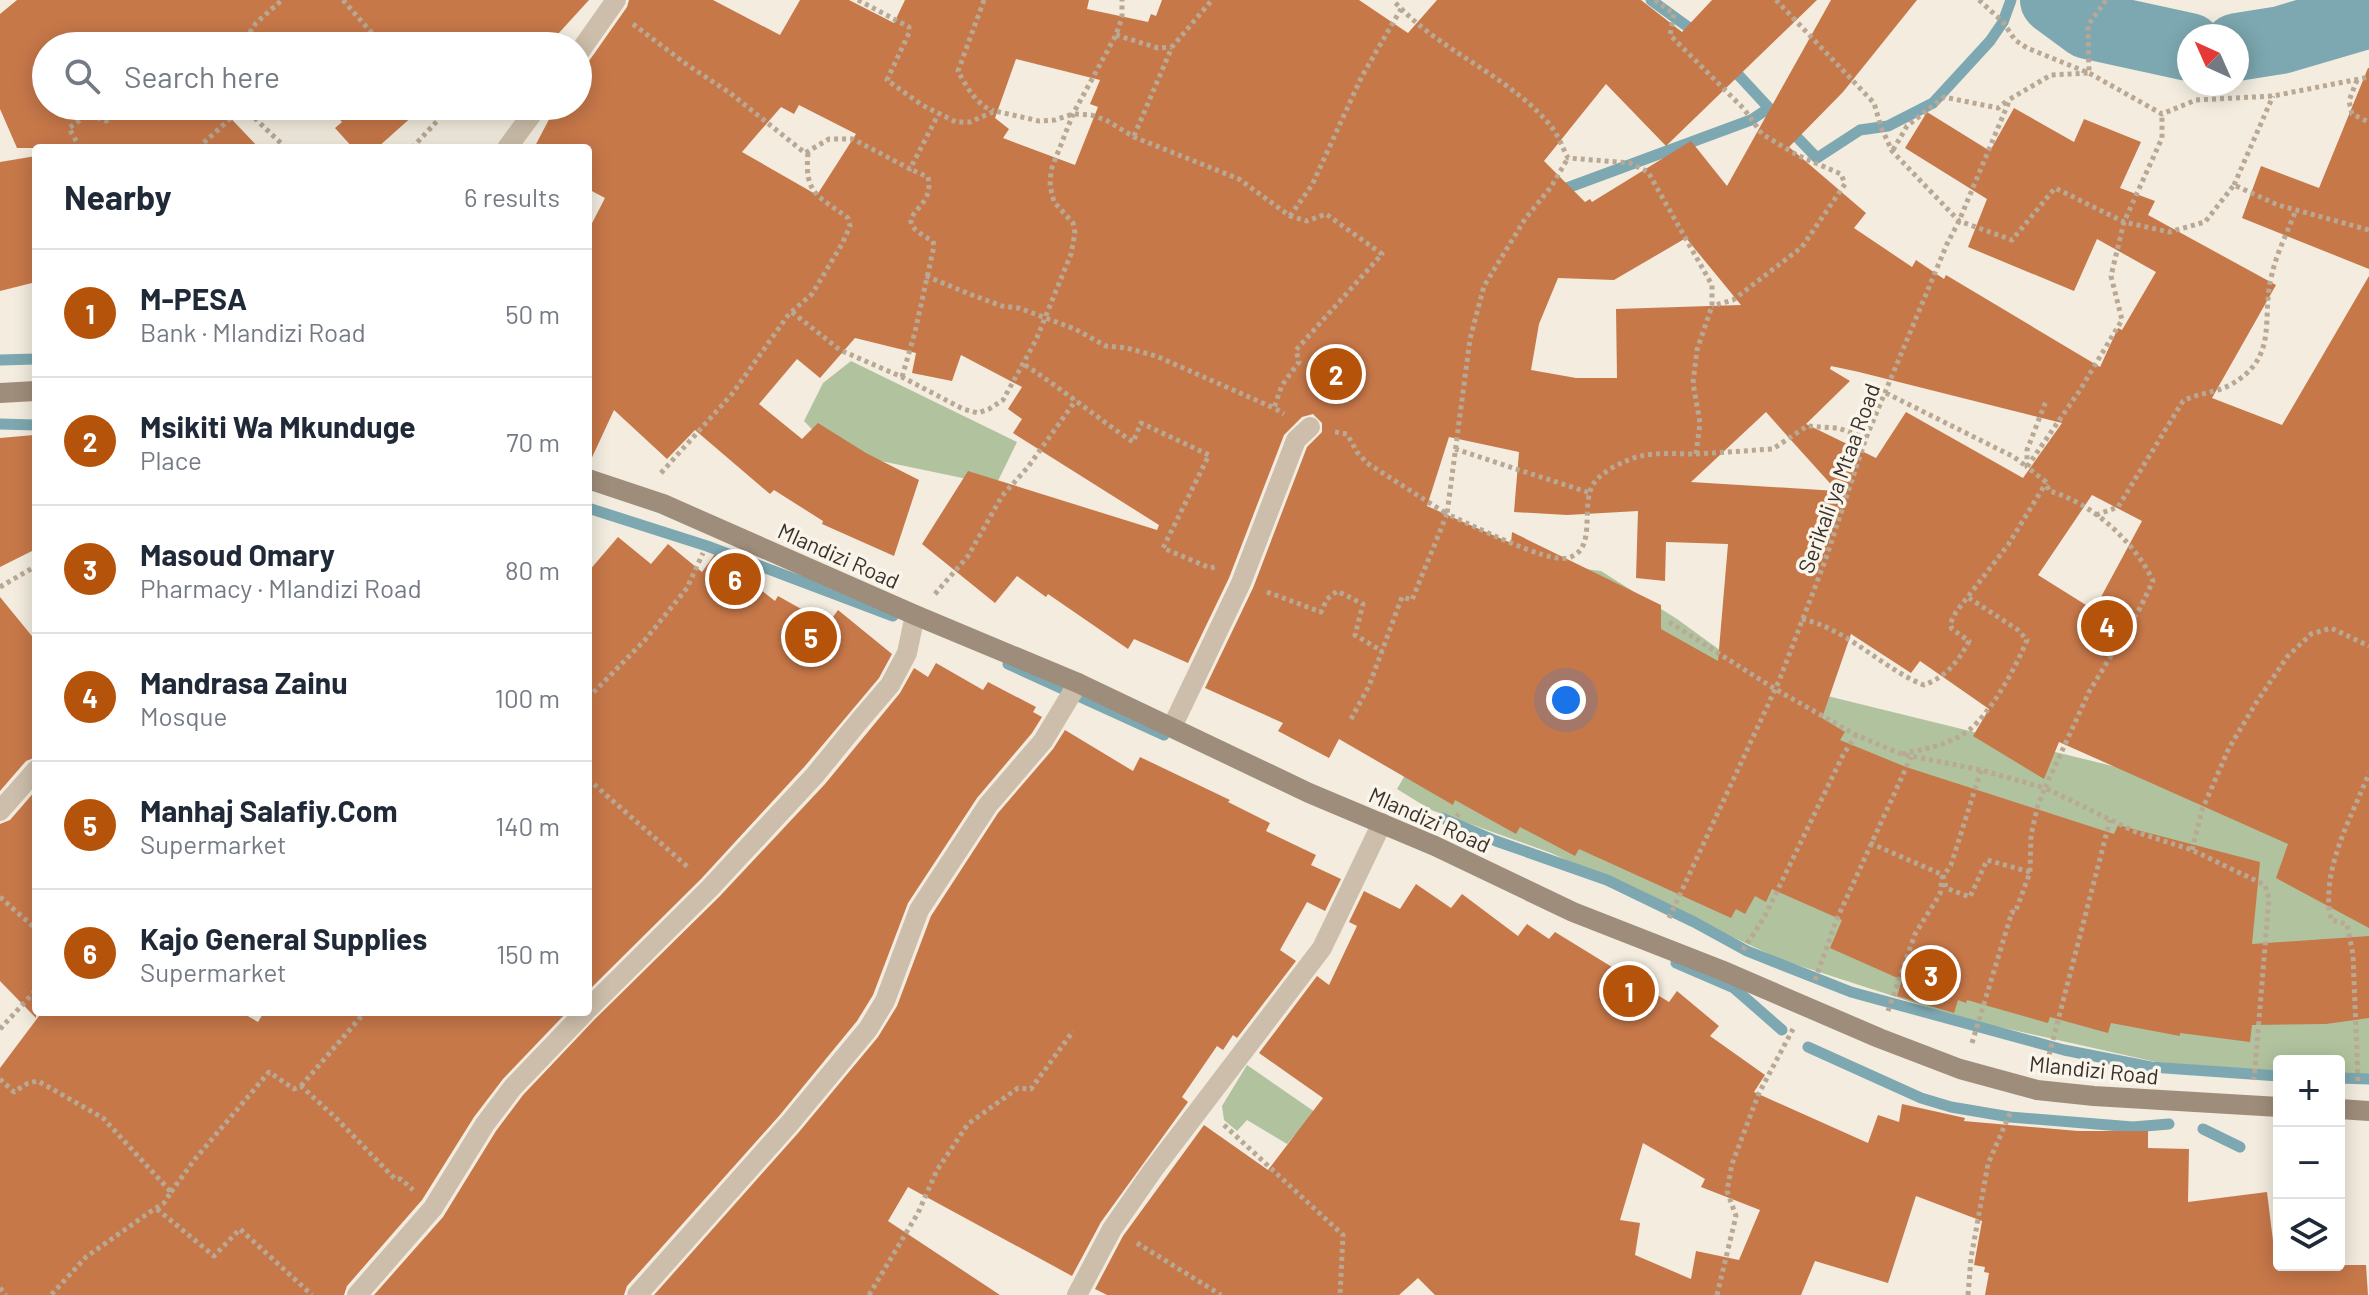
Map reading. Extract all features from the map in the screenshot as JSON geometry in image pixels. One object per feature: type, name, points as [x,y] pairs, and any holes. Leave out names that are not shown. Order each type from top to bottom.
[{"type":"street","points":[[592,35],[615,4]]},
{"type":"street","points":[[510,144],[528,120]]},
{"type":"street","points":[[0,393],[32,391]]},
{"type":"street","points":[[1172,727],[1242,580],[1296,440],[1310,427]]},
{"type":"street","name":"Mlandizi Road","points":[[592,480],[716,526],[915,615],[1078,683],[1309,793],[1382,823],[1573,912],[1960,1069],[2037,1090],[2273,1107]]},
{"type":"street","points":[[592,1004],[710,888],[815,775],[890,685],[907,653],[915,615]]},
{"type":"street","points":[[637,1295],[789,1124],[868,1029],[885,1001],[919,910],[988,805],[1043,741],[1078,683]]},
{"type":"street","points":[[0,811],[32,775]]},
{"type":"street","points":[[1077,1295],[1112,1229],[1322,948],[1382,823]]},
{"type":"street","points":[[357,1295],[433,1208],[485,1124],[513,1087],[580,1016]]},
{"type":"path","points":[[250,32],[282,0]]},
{"type":"path","points":[[343,0],[371,32]]},
{"type":"path","points":[[858,0],[909,27],[887,80],[908,97],[956,122],[970,122],[995,111]]},
{"type":"path","points":[[984,0],[958,71],[986,109],[1039,121],[1073,114],[1106,120],[1134,137],[1239,179],[1290,216],[1307,221],[1326,214],[1382,254],[1296,350],[1299,362],[1282,385],[1274,408]]},
{"type":"path","points":[[792,312],[840,350],[902,377],[944,401],[978,413],[1003,400],[1025,365],[1071,254],[1075,233],[1073,223],[1054,202],[1050,186],[1051,170],[1073,114],[1116,35],[1122,17],[1122,0]]},
{"type":"path","points":[[1134,137],[1172,47],[1212,0]]},
{"type":"path","points":[[1393,0],[1428,32],[1518,93],[1552,127],[1568,158]]},
{"type":"path","points":[[1655,0],[1674,14],[1670,35],[1744,109],[1762,134],[1797,155],[1841,174],[1845,184],[1802,247],[1733,300],[1712,306]]},
{"type":"path","points":[[1776,0],[1874,103],[1892,151],[1959,221],[2012,240],[2055,188],[2124,222],[2169,232],[2205,222],[2234,185],[2273,96]]},
{"type":"path","points":[[1979,0],[2003,22],[2015,40],[2027,48],[2089,73],[2162,114]]},
{"type":"path","points":[[2089,73],[2088,25],[2106,0]]},
{"type":"path","points":[[615,4],[686,64],[720,85],[782,136],[808,153]]},
{"type":"path","points":[[1290,216],[1312,185],[1362,76],[1401,9]]},
{"type":"path","points":[[1116,35],[1158,48],[1172,47]]},
{"type":"path","points":[[1892,151],[1907,126],[1944,97],[1998,108],[2051,75],[2089,73]]},
{"type":"path","points":[[2162,114],[2196,100],[2273,96],[2369,77]]},
{"type":"path","points":[[2357,80],[2349,101],[2352,114],[2369,122]]},
{"type":"path","name":"Serikali ya Mtaa Road","points":[[1657,945],[1775,689],[1825,561],[1866,438],[2010,99]]},
{"type":"path","points":[[2027,467],[2080,390],[2122,320],[2111,276],[2124,222],[2162,138],[2162,114]]},
{"type":"path","points":[[910,169],[939,115]]},
{"type":"path","points":[[78,144],[69,128],[80,120]]},
{"type":"path","points":[[202,144],[228,120]]},
{"type":"path","points":[[257,120],[282,144]]},
{"type":"path","points":[[416,144],[438,120]]},
{"type":"path","points":[[808,153],[829,139],[853,139],[928,177],[929,191],[910,225],[913,231],[933,241],[934,246],[902,377]]},
{"type":"path","points":[[639,498],[732,394],[792,312],[821,281],[850,226],[848,218],[815,195],[809,185],[808,153]]},
{"type":"path","points":[[1568,158],[1630,163],[1648,172],[1712,285],[1712,306],[1697,350],[1693,383],[1700,423],[1696,454]]},
{"type":"path","points":[[1351,719],[1369,686],[1402,597],[1412,600],[1447,514],[1470,339],[1484,286],[1525,219],[1551,187],[1568,158]]},
{"type":"path","points":[[2234,185],[2278,205],[2369,230]]},
{"type":"path","points":[[2095,515],[2118,507],[2183,401],[2230,385],[2244,375],[2259,356],[2267,339],[2271,276],[2296,210]]},
{"type":"path","points":[[926,276],[1002,306],[1019,308],[1075,329],[1106,346],[1156,356],[1310,427],[1347,434],[1367,463],[1447,514],[1546,556],[1566,559],[1583,548],[1594,483],[1632,459],[1643,455],[1773,449],[1807,426],[1838,428],[1866,438]]},
{"type":"path","points":[[1025,365],[1133,442],[1141,423],[1209,455],[1163,548],[1210,568],[1216,566],[1321,612],[1327,599],[1337,591],[1363,604],[1355,635],[1382,651]]},
{"type":"path","points":[[1886,393],[2014,457],[2046,482],[2049,491],[2062,494],[2095,515],[2127,542],[2145,563],[2153,581],[2089,692],[2038,805],[2031,835],[2030,872],[2015,913],[2012,912],[1978,1028],[1960,1069]]},
{"type":"path","points":[[915,615],[968,556],[1002,496],[1028,467],[1076,400]]},
{"type":"path","points":[[2027,467],[2027,450],[2046,401]]},
{"type":"path","points":[[1455,449],[1590,493]]},
{"type":"path","points":[[1802,619],[1839,633],[1902,677],[1924,685],[1937,680],[1949,671],[1969,641],[1952,629],[1950,624],[1956,612],[2008,545],[2046,482]]},
{"type":"path","points":[[592,694],[645,640],[687,588],[716,526]]},
{"type":"path","points":[[0,587],[32,568]]},
{"type":"path","points":[[1901,754],[1938,746],[1970,729],[1987,708],[2027,640],[2018,630],[1969,598]]},
{"type":"path","points":[[1669,622],[1775,689],[1856,735],[1911,757],[1981,770],[2045,788],[2110,820],[2192,850],[2265,885],[2269,898],[2250,1106]]},
{"type":"path","points":[[2192,850],[2202,810],[2229,748],[2287,657],[2311,634],[2331,628],[2369,646]]},
{"type":"path","points":[[1721,970],[1744,949],[1765,916],[1843,755],[1856,735]]},
{"type":"path","points":[[1717,1295],[1736,1216],[1727,1191],[1732,1164],[1759,1093],[1804,1006],[1836,921],[1911,757]]},
{"type":"path","points":[[1879,1038],[1915,934],[1940,894],[1943,875],[1951,865],[1981,770]]},
{"type":"path","points":[[2354,1110],[2358,1079],[2353,955],[2347,924],[2331,920],[2326,900],[2331,868],[2369,773]]},
{"type":"path","points":[[592,783],[710,888]]},
{"type":"path","points":[[2037,1090],[2053,1047],[2110,820]]},
{"type":"path","points":[[1870,843],[1943,875]]},
{"type":"path","points":[[1943,875],[1946,888],[1970,897],[1987,860],[2030,872]]},
{"type":"path","points":[[0,897],[32,925]]},
{"type":"path","points":[[0,1029],[32,994]]},
{"type":"path","points":[[52,1295],[86,1257],[157,1209],[267,1074],[272,1074],[294,1089],[301,1086],[362,1016]]},
{"type":"path","points":[[869,1295],[918,1213],[937,1170],[968,1124],[1018,1088],[1031,1089],[1073,1031]]},
{"type":"path","points":[[0,1079],[14,1092],[38,1081],[88,1107],[115,1129],[171,1192]]},
{"type":"path","points":[[1968,1295],[1973,1245],[1988,1164],[2010,1117],[2015,1084]]},
{"type":"path","points":[[301,1086],[395,1179],[401,1179],[433,1208]]},
{"type":"path","points":[[1203,1106],[1343,1235],[1340,1295]]},
{"type":"path","points":[[157,1209],[214,1256],[240,1229],[312,1295]]},
{"type":"path","points":[[1112,1229],[1221,1295]]},
{"type":"path","points":[[0,1288],[6,1295]]},
{"type":"green space","points":[[851,361],[1017,442],[996,485],[833,451],[804,421],[823,383]]},
{"type":"green space","points":[[1569,567],[1601,571],[1728,656],[1807,691],[2369,829],[2369,1080],[2345,1078],[2345,1055],[2273,1055],[2273,1072],[2156,1062],[1964,1019],[1782,960],[1551,853],[1431,810],[1397,789],[1426,739]]},
{"type":"green space","points":[[1247,1065],[1315,1112],[1287,1144],[1247,1120],[1237,1131],[1224,1120],[1222,1106]]},
{"type":"building","points":[[17,0],[589,0],[560,32],[32,32],[32,120],[232,120],[255,144],[32,144],[32,148],[17,148],[0,109],[0,14]]},
{"type":"building","points":[[629,0],[713,0],[780,35],[800,0],[849,0],[894,23],[905,0],[1089,0],[1087,9],[1148,22],[1151,14],[1156,16],[1162,0],[1359,0],[1408,33],[1437,0],[1641,0],[1682,32],[1712,0],[1817,0],[1666,146],[1606,84],[1544,161],[1585,202],[1590,199],[1592,202],[1691,141],[1727,186],[1831,0],[1917,0],[1843,92],[1789,147],[1866,213],[1854,228],[1912,267],[1916,260],[1944,279],[1946,275],[2100,367],[2118,328],[2122,330],[2156,272],[2097,239],[2074,291],[1968,247],[1987,199],[1905,148],[1927,112],[1990,151],[2014,108],[2074,142],[2084,119],[2141,142],[2120,188],[2155,201],[2148,215],[2276,285],[2212,398],[2282,425],[2369,276],[2369,928],[2276,878],[2288,844],[2059,742],[2044,779],[1973,736],[1989,709],[1920,661],[1911,673],[1851,634],[1822,718],[1845,732],[1840,740],[1906,767],[2114,834],[2118,825],[2260,862],[2252,944],[2369,936],[2369,1018],[2326,1024],[2252,1025],[2250,1042],[2180,1033],[2180,1036],[2111,1023],[2108,1033],[2050,1017],[2048,1023],[1967,1000],[1966,1003],[1958,1000],[1954,1013],[1897,996],[1902,980],[1830,948],[1842,920],[1772,889],[1766,902],[1755,896],[1745,914],[1736,909],[1731,918],[1579,849],[1575,856],[1520,827],[1516,834],[1455,800],[1453,805],[1339,739],[1329,758],[1278,731],[1283,723],[1205,688],[1253,588],[1307,447],[1322,432],[1322,423],[1313,414],[1302,417],[1284,435],[1229,578],[1188,663],[1134,639],[1128,649],[1017,576],[995,603],[922,544],[968,471],[1157,530],[1159,525],[1013,433],[1022,419],[1008,409],[1022,387],[961,355],[952,381],[912,373],[916,353],[855,338],[820,378],[797,359],[759,404],[802,439],[818,423],[866,453],[919,480],[894,556],[822,524],[823,521],[774,490],[770,494],[695,430],[667,459],[614,410],[592,457],[592,223],[605,198],[592,191],[592,144],[536,144],[549,120],[592,120],[592,57]],"holes":[[[1016,59],[1100,80],[1090,104],[1098,107],[1075,165],[1003,138],[1009,129],[995,118]],[[799,105],[856,134],[817,195],[742,152],[781,107],[794,114]],[[1686,238],[1741,305],[1616,309],[1617,378],[1576,378],[1531,370],[1539,324],[1558,278],[1614,280]],[[1831,366],[1859,372],[2062,423],[2023,478],[1906,412],[1876,458],[1806,424],[1850,381],[1830,369]],[[1766,412],[1837,491],[1691,482]],[[1449,437],[1519,452],[1514,512],[1567,515],[1638,511],[1636,578],[1665,581],[1666,542],[1728,544],[1718,661],[1661,629],[1661,605],[1512,532],[1511,543],[1427,506]],[[2092,495],[2142,521],[2094,610],[2038,575]]]},
{"type":"building","points":[[2368,68],[2369,269],[2242,218],[2261,166],[2319,188]]},
{"type":"building","points":[[340,120],[408,120],[381,144],[349,144],[335,128],[342,122]]},
{"type":"building","points":[[32,157],[32,283],[0,291],[0,162]]},
{"type":"building","points":[[32,435],[32,551],[0,567],[0,438]]},
{"type":"building","points":[[618,537],[651,564],[668,544],[702,572],[715,554],[775,601],[778,596],[828,624],[838,610],[892,654],[879,678],[805,766],[701,879],[592,987],[592,567]]},
{"type":"building","points":[[0,597],[32,636],[32,759],[26,761],[0,791]]},
{"type":"building","points":[[936,663],[983,690],[988,682],[1036,707],[1033,712],[1042,717],[977,798],[908,903],[873,995],[857,1021],[779,1116],[627,1286],[624,1295],[374,1295],[443,1217],[496,1131],[523,1095],[719,897],[825,784],[900,693],[914,668],[928,677]]},
{"type":"building","points":[[1065,730],[1133,771],[1140,757],[1230,800],[1228,802],[1270,823],[1266,831],[1316,855],[1311,865],[1341,879],[1325,911],[1307,902],[1280,950],[1296,961],[1237,1038],[1233,1035],[1223,1050],[1217,1046],[1182,1097],[1188,1102],[1101,1222],[1072,1276],[908,1187],[888,1221],[1000,1295],[654,1295],[799,1132],[878,1037],[897,1006],[931,916],[998,813],[1053,749]]},
{"type":"building","points":[[32,795],[32,1014],[0,981],[0,824],[10,820]]},
{"type":"building","points":[[1416,884],[1451,908],[1462,894],[1518,936],[1527,924],[1549,939],[1555,932],[1669,1002],[1677,991],[1719,1026],[1710,1036],[1765,1075],[1754,1092],[1868,1143],[1878,1115],[1899,1122],[1902,1104],[1965,1118],[1964,1121],[2078,1131],[2148,1131],[2148,1148],[2189,1149],[2188,1202],[2267,1192],[2273,1271],[2345,1271],[2345,1265],[2366,1265],[2368,1295],[1985,1295],[1989,1273],[1984,1272],[1985,1267],[1974,1265],[1982,1221],[1916,1196],[1888,1283],[1815,1261],[1801,1295],[1435,1295],[1418,1278],[1399,1295],[1107,1295],[1095,1289],[1123,1236],[1204,1125],[1268,1170],[1323,1098],[1259,1053],[1317,976],[1329,985],[1357,926],[1349,922],[1364,891],[1400,909]],"holes":[[[1643,1143],[1705,1179],[1701,1187],[1760,1210],[1739,1260],[1696,1251],[1691,1279],[1635,1255],[1640,1223],[1620,1220]]]},
{"type":"building","points":[[39,1016],[248,1016],[258,1022],[262,1016],[563,1016],[503,1079],[474,1117],[422,1200],[347,1286],[344,1295],[0,1295],[0,1068]]},
{"type":"waterway","points":[[1651,0],[1699,35]]},
{"type":"waterway","points":[[1556,192],[1751,120],[1769,108],[1817,158],[1860,130],[1888,126],[1933,103],[1990,41],[2003,22],[2011,0]]},
{"type":"waterway","points":[[2054,0],[2088,25],[2177,44]]},
{"type":"waterway","points":[[2249,45],[2281,40],[2369,14]]},
{"type":"waterway","points":[[1731,67],[1769,108]]},
{"type":"waterway","points":[[0,360],[32,359]]},
{"type":"waterway","points":[[0,424],[32,425]]},
{"type":"waterway","points":[[592,509],[707,546],[893,616]]},
{"type":"waterway","points":[[1008,664],[1164,735]]},
{"type":"waterway","points":[[1442,818],[1496,841],[1607,880],[1747,951],[1851,992],[2064,1050],[2151,1067],[2273,1076]]},
{"type":"waterway","points":[[1676,963],[1734,988],[1782,1030]]},
{"type":"waterway","points":[[1808,1047],[1921,1098],[1951,1107],[2010,1117],[2133,1127],[2169,1124]]},
{"type":"waterway","points":[[2345,1078],[2369,1079]]},
{"type":"waterway","points":[[2203,1129],[2240,1147]]},
{"type":"place","name":"Msikiti Wa Mkunduge","points":[[1336,374]]},
{"type":"place","name":"Kajo General Supplies","points":[[735,579]]},
{"type":"place","name":"Mandrasa Zainu","points":[[2107,626]]},
{"type":"place","name":"Manhaj Salafiy.Com","points":[[811,637]]},
{"type":"place","name":"Masoud Omary","points":[[1931,975]]},
{"type":"place","name":"M-PESA","points":[[1629,991]]}]
